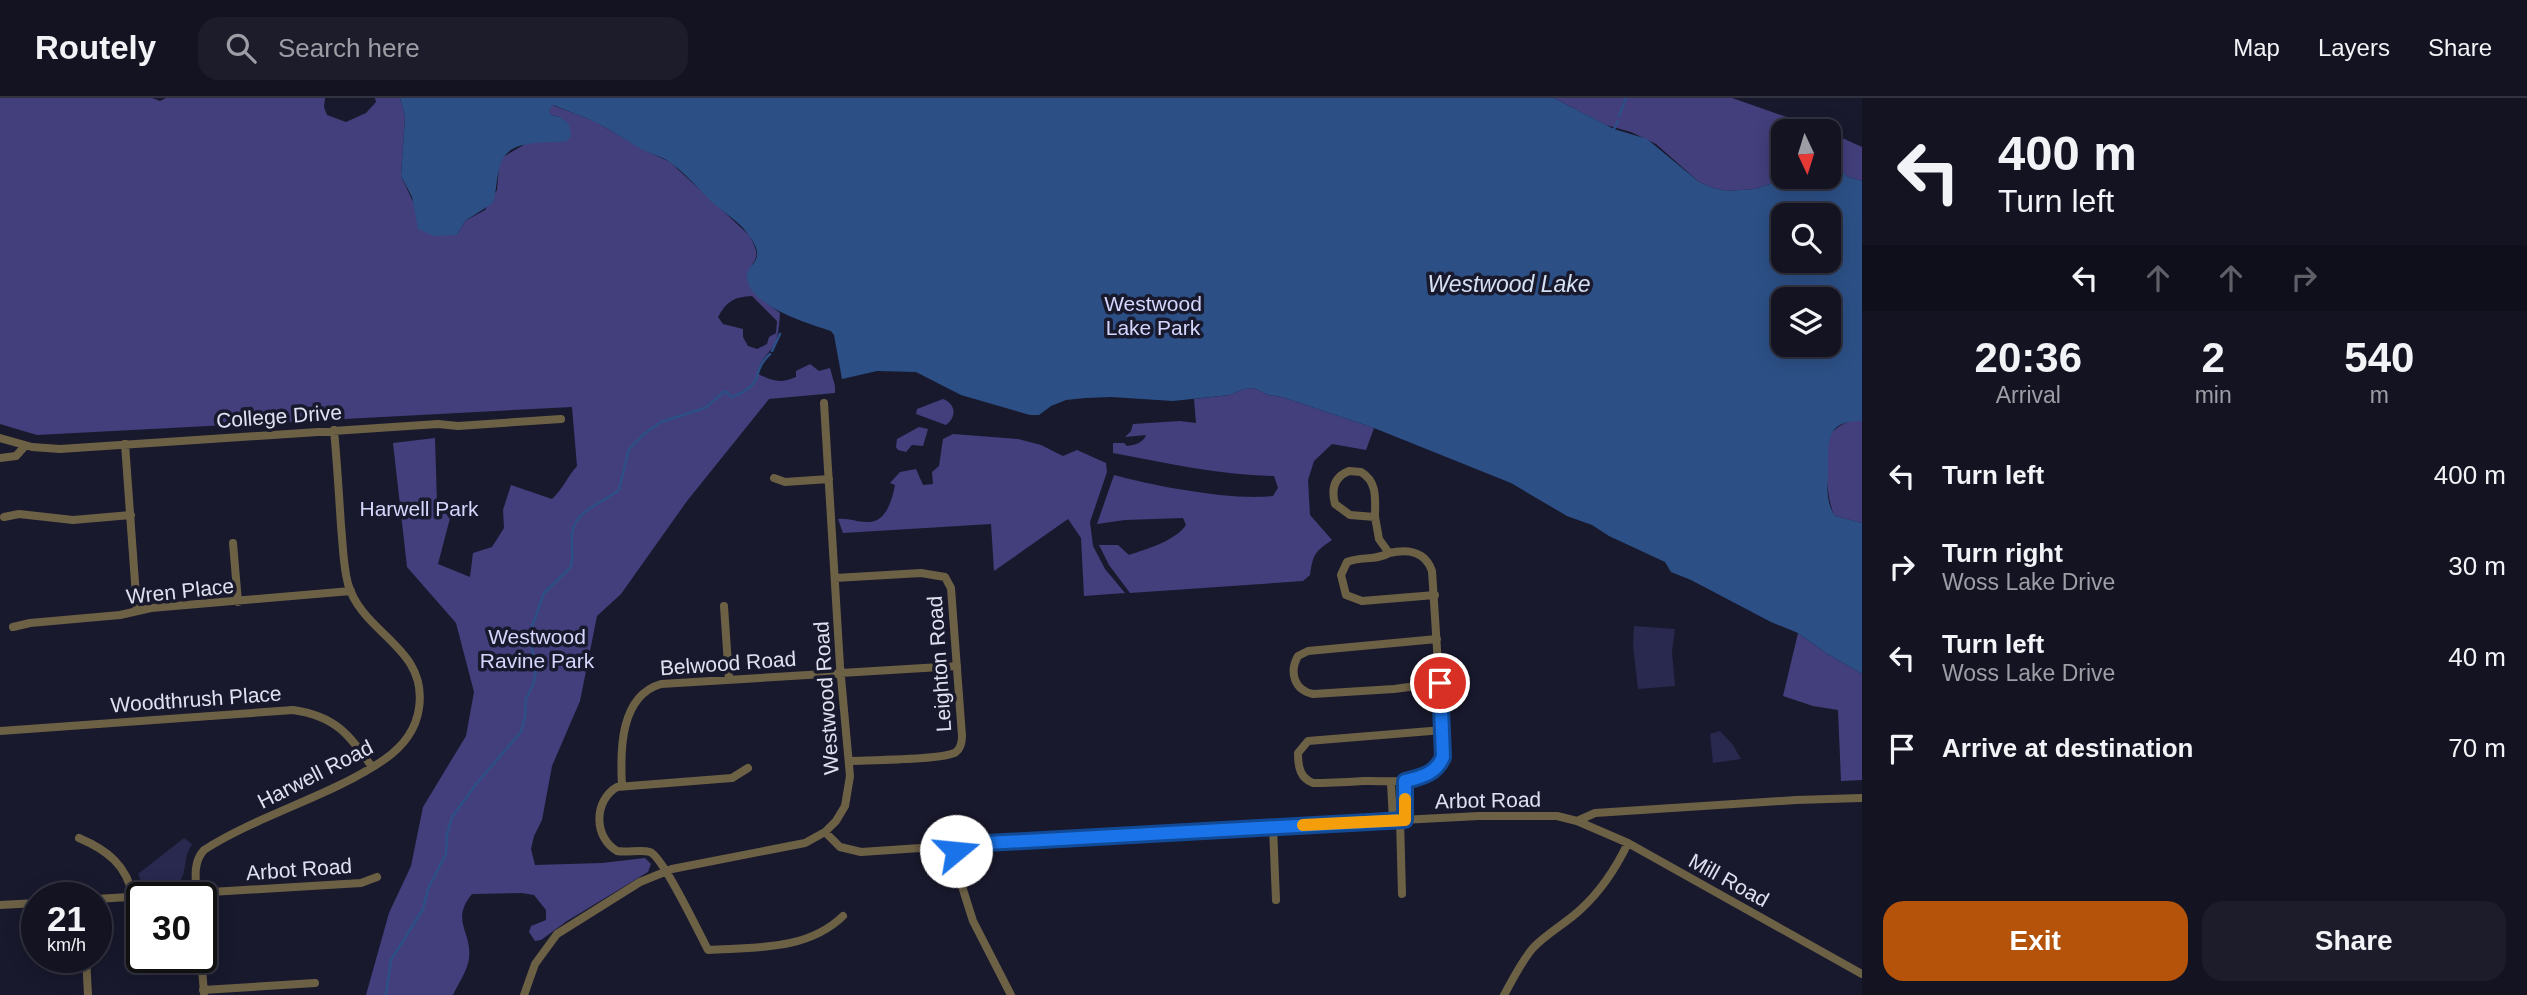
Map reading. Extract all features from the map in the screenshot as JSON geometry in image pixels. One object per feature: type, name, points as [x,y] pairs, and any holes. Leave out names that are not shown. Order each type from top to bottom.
[{"type":"street","name":"Westwood Road","points":[[824,403],[850,786],[845,806],[825,832]]},
{"type":"street","name":"College Drive","points":[[0,438],[25,446],[54,449],[334,430],[561,419]]},
{"type":"street","name":"Harwell Road","points":[[197,882],[197,862],[204,850],[372,767],[392,754],[407,738],[418,713],[420,688],[412,665],[404,653],[369,619],[351,591],[343,554],[334,430]]},
{"type":"street","points":[[125,444],[137,610]]},
{"type":"street","points":[[0,458],[16,456],[25,446]]},
{"type":"street","points":[[1375,517],[1350,515],[1335,504],[1333,489],[1339,478],[1349,471],[1357,471],[1366,475],[1373,483],[1378,539],[1389,553]]},
{"type":"street","points":[[774,478],[785,482],[829,479]]},
{"type":"street","points":[[4,517],[19,514],[73,520],[131,515]]},
{"type":"street","points":[[233,543],[238,602]]},
{"type":"street","points":[[1435,595],[1362,601],[1343,592],[1341,575],[1347,562],[1354,559],[1378,558],[1389,553],[1406,551],[1423,556],[1432,571],[1435,595],[1437,639],[1443,730],[1444,753],[1440,764],[1432,772],[1405,781],[1313,783],[1302,776],[1298,763],[1298,753],[1303,745],[1316,739],[1443,730]]},
{"type":"street","name":"Leighton Road","points":[[835,578],[921,573],[945,577],[951,588],[957,666],[962,740],[956,752],[849,761]]},
{"type":"street","name":"Wren Place","points":[[13,628],[30,623],[120,615],[137,610],[351,591]]},
{"type":"street","points":[[724,606],[729,679]]},
{"type":"street","points":[[1437,639],[1308,650],[1298,656],[1294,668],[1298,686],[1313,694],[1440,683]]},
{"type":"street","name":"Belwood Road","points":[[622,786],[622,743],[626,724],[640,694],[650,687],[729,679],[957,666]]},
{"type":"street","name":"Woodthrush Place","points":[[0,731],[293,710],[319,716],[342,729],[359,747],[372,767]]},
{"type":"street","points":[[748,768],[732,778],[622,786],[611,791],[604,803],[599,827],[602,837],[617,851],[652,853],[666,870],[708,950],[796,943],[829,929],[843,916]]},
{"type":"street","points":[[1399,820],[1405,781]]},
{"type":"street","points":[[1391,783],[1399,820],[1402,894]]},
{"type":"street","name":"Arbot Road","points":[[825,832],[840,847],[855,851],[1399,820],[1545,815],[1577,821],[1595,813],[1796,800],[1862,799]]},
{"type":"street","name":"Mill Road","points":[[1577,821],[1629,843],[1862,974]]},
{"type":"street","points":[[1273,827],[1276,900]]},
{"type":"street","points":[[524,995],[535,964],[557,934],[640,881],[666,870],[799,844],[825,832]]},
{"type":"street","points":[[79,838],[100,848],[119,863],[129,882]]},
{"type":"street","points":[[1504,995],[1525,958],[1548,933],[1594,897],[1629,843]]},
{"type":"street","points":[[955,845],[960,880],[972,921],[1011,995]]},
{"type":"street","name":"Arbot Road","points":[[217,894],[361,883],[377,877]]},
{"type":"street","points":[[0,905],[21,904]]},
{"type":"street","points":[[87,973],[88,995]]},
{"type":"street","points":[[202,973],[204,993],[315,983]]},
{"type":"shaded area","points":[[1634,626],[1675,629],[1672,652],[1675,686],[1638,689],[1633,646]]},
{"type":"shaded area","points":[[1720,731],[1741,759],[1713,763],[1710,734]]},
{"type":"shaded area","points":[[184,838],[192,844],[181,880],[143,882],[138,874]]},
{"type":"green space","points":[[0,98],[152,98],[160,101],[166,98],[325,98],[327,115],[346,122],[366,113],[376,102],[375,98],[400,98],[405,116],[401,176],[414,204],[457,235],[465,221],[485,210],[497,190],[499,167],[503,157],[529,142],[567,141],[560,117],[551,115],[549,110],[552,105],[594,121],[670,162],[749,235],[756,250],[756,259],[747,279],[760,298],[780,313],[776,340],[761,363],[758,374],[781,381],[796,377],[796,371],[810,364],[819,371],[830,368],[835,386],[835,393],[769,399],[687,501],[621,594],[597,616],[580,701],[552,766],[542,820],[531,849],[535,865],[602,863],[645,858],[651,864],[648,872],[541,940],[535,941],[529,932],[531,926],[546,920],[546,910],[534,895],[472,894],[466,903],[462,919],[469,949],[468,963],[453,995],[366,995],[389,913],[411,866],[423,807],[466,736],[474,692],[456,623],[407,567],[393,443],[435,438],[437,504],[450,518],[438,564],[470,577],[473,553],[492,547],[504,528],[503,510],[511,485],[552,499],[577,466],[572,407],[37,435],[0,424]],"holes":[[[752,296],[777,321],[776,333],[769,337],[767,344],[757,349],[748,346],[743,337],[743,329],[723,324],[718,317],[732,301]]]},
{"type":"green space","points":[[1554,98],[1732,98],[1792,119],[1771,119],[1771,184],[1755,189],[1727,191],[1699,182],[1656,144],[1631,132],[1606,125]]},
{"type":"green space","points":[[1841,137],[1862,147],[1862,181],[1848,177],[1841,170]]},
{"type":"green space","points":[[1254,388],[1268,395],[1282,397],[1374,428],[1366,450],[1332,444],[1314,461],[1308,480],[1310,515],[1332,540],[1315,555],[1310,575],[1303,581],[1130,593],[1109,565],[1099,545],[1118,545],[1129,555],[1168,540],[1186,525],[1183,518],[1097,524],[1114,475],[1171,488],[1237,496],[1273,496],[1278,488],[1274,476],[1213,471],[1113,453],[1113,443],[1124,443],[1127,446],[1143,440],[1146,435],[1125,437],[1133,424],[1180,421],[1196,423],[1194,399],[1230,395]]},
{"type":"green space","points":[[943,399],[951,404],[954,411],[946,425],[916,414],[917,409]]},
{"type":"green space","points":[[1850,421],[1862,421],[1862,523],[1835,516],[1829,499],[1826,462],[1829,440],[1835,430]]},
{"type":"green space","points":[[919,427],[928,429],[923,446],[912,445],[906,452],[898,450],[897,439]]},
{"type":"green space","points":[[953,434],[1018,439],[1041,445],[1063,456],[1077,450],[1106,463],[1107,472],[1090,522],[1093,546],[1105,569],[1125,593],[1084,596],[1081,538],[1068,519],[994,571],[991,524],[843,533],[838,519],[873,522],[883,515],[890,504],[895,485],[890,483],[900,472],[916,469],[923,485],[933,484],[932,472],[939,466],[943,439]]},
{"type":"green space","points":[[1798,633],[1862,674],[1862,780],[1841,781],[1838,710],[1813,706],[1783,696]]},
{"type":"water","name":"Westwood Lake","points":[[400,98],[1554,98],[1614,129],[1647,139],[1699,182],[1713,188],[1727,191],[1755,189],[1771,184],[1771,189],[1841,189],[1841,170],[1848,177],[1862,181],[1862,421],[1849,422],[1834,430],[1828,452],[1827,489],[1835,516],[1862,523],[1862,674],[1798,633],[1671,572],[1665,562],[1609,536],[1592,525],[1567,516],[1511,483],[1374,428],[1282,397],[1268,395],[1254,388],[1230,395],[1173,401],[1111,397],[1066,400],[1039,415],[1030,415],[961,395],[916,372],[877,371],[842,379],[831,331],[783,313],[759,298],[751,289],[747,274],[757,258],[757,253],[740,224],[669,162],[597,123],[553,105],[549,110],[551,115],[560,117],[569,124],[571,136],[567,141],[520,146],[505,155],[498,173],[493,203],[465,221],[457,235],[434,236],[418,229],[412,197],[401,176],[405,116]]},
{"type":"waterway","points":[[1619,116],[1626,98]]},
{"type":"waterway","points":[[1614,129],[1618,121]]},
{"type":"waterway","points":[[772,351],[780,334]]},
{"type":"waterway","points":[[386,995],[391,960],[423,909],[428,889],[446,854],[447,834],[452,817],[521,732],[526,699],[534,682],[536,669],[529,635],[544,593],[571,567],[572,534],[578,519],[619,490],[629,449],[644,434],[661,422],[705,408],[725,391],[732,397],[743,392],[754,382],[760,367],[770,354]]},
{"type":"slow traffic","points":[[1303,825],[1405,820],[1405,799]]},
{"type":"route","points":[[956,851],[955,845],[1405,820],[1405,781],[1432,772],[1443,757],[1440,683]]},
{"type":"park label","name":"Westwood Lake Park","points":[[1153,315]]},
{"type":"park label","name":"Harwell Park","points":[[419,508]]},
{"type":"park label","name":"Westwood Ravine Park","points":[[537,648]]}]
